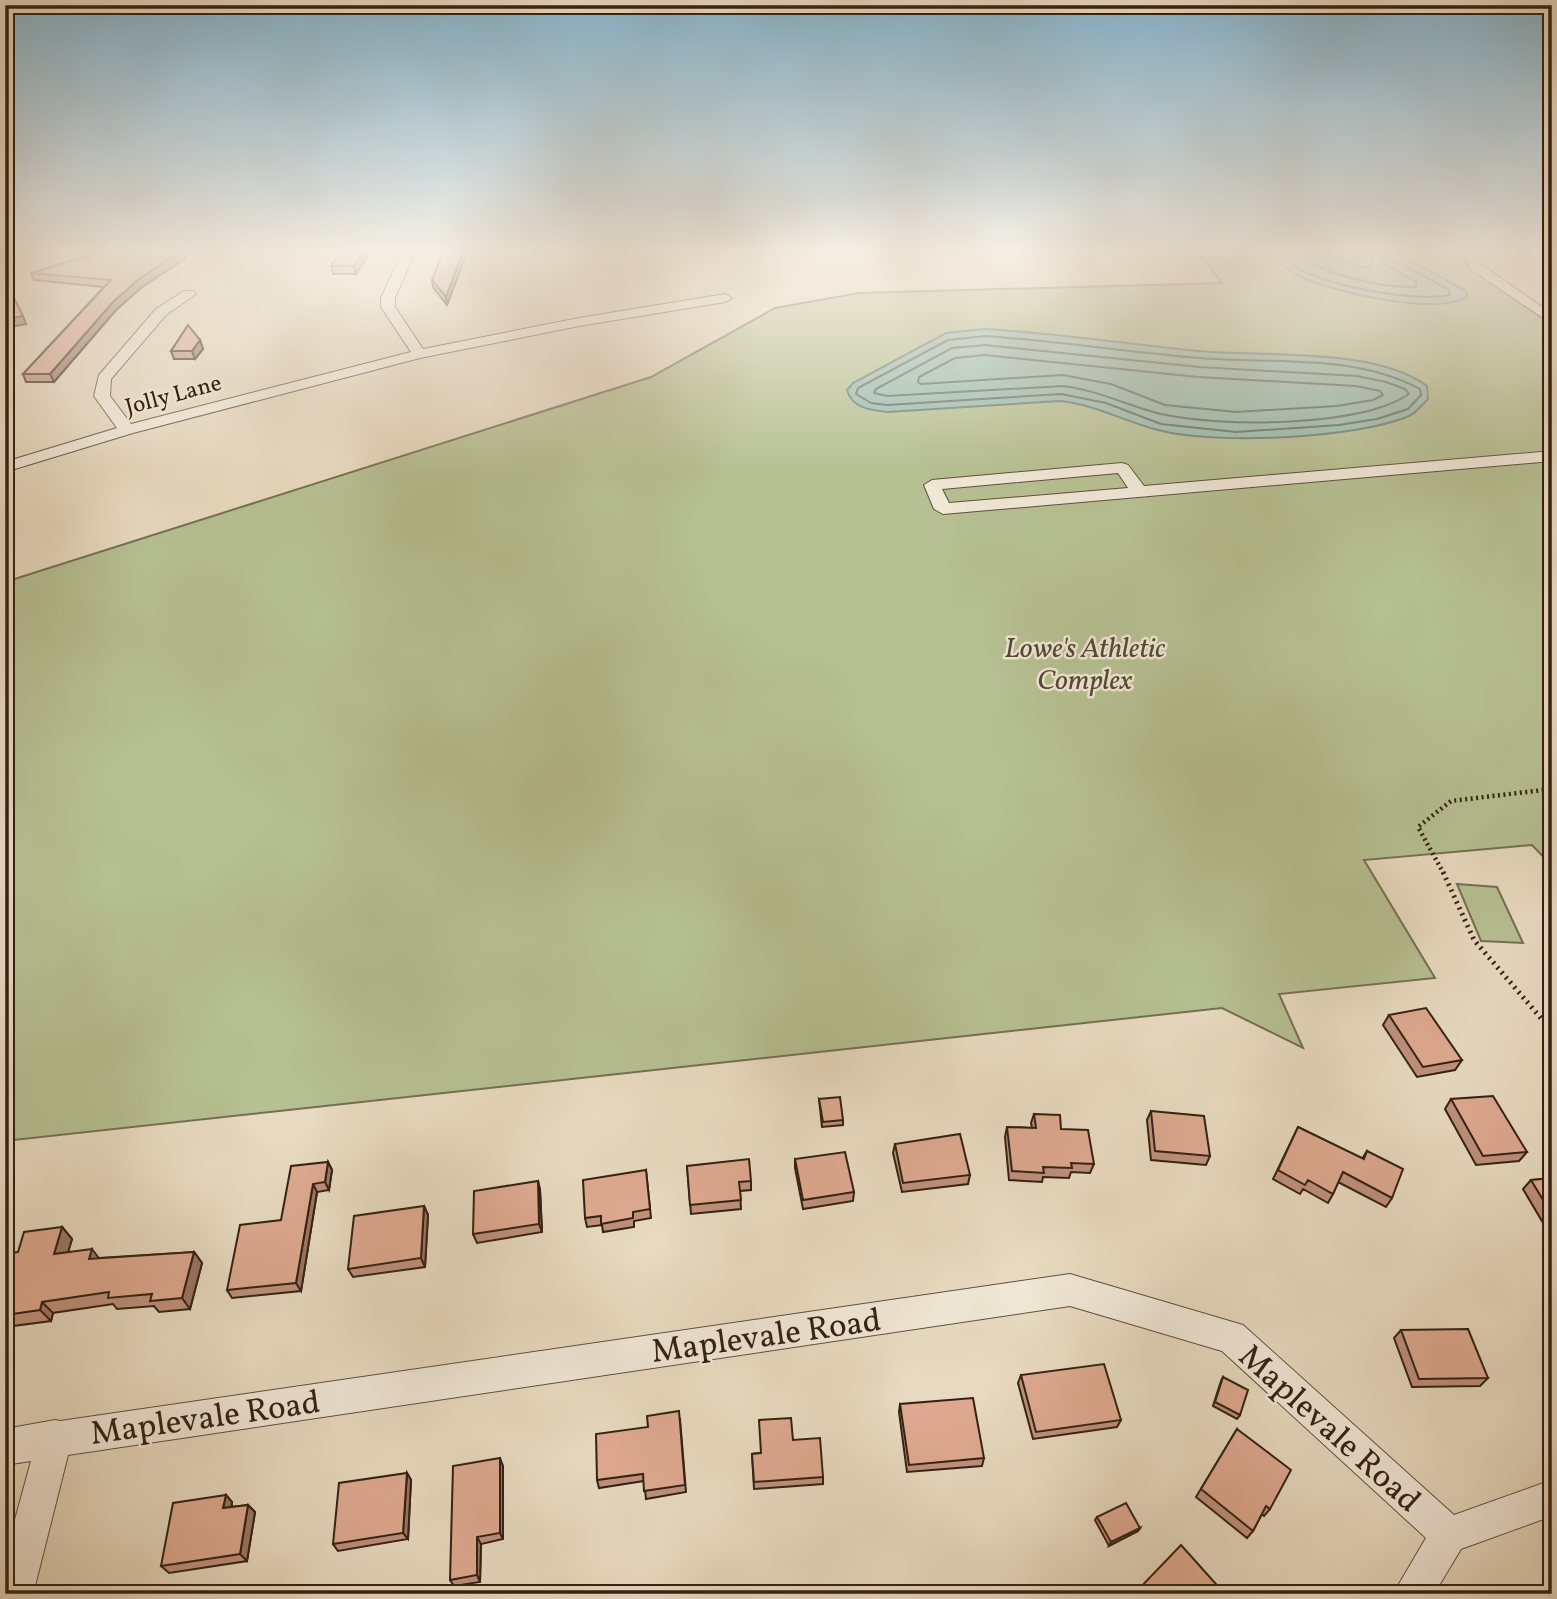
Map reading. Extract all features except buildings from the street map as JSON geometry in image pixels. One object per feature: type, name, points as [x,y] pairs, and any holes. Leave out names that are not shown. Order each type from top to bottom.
[{"type":"street","points":[[127,430],[102,396],[104,378],[151,324]]},
{"type":"street","points":[[399,324],[419,354]]},
{"type":"street","name":"Jolly Lane","points":[[5,467],[127,430],[419,354],[571,324]]},
{"type":"street","points":[[1140,492],[1122,468],[932,485],[943,509],[1140,492],[1552,456]]},
{"type":"street","name":"Maplevale Road","points":[[5,1447],[55,1437],[1070,1290],[1231,1336],[1450,1535]]},
{"type":"street","points":[[14,1594],[55,1437]]},
{"type":"street","points":[[1412,1594],[1450,1535],[1552,1498]]},
{"type":"path","points":[[1552,789],[1451,800],[1418,827],[1449,883],[1474,940],[1552,1031]]},
{"type":"green space","name":"Lowe's Athletic Complex","points":[[747,324],[1550,324],[1552,866],[1532,845],[1364,860],[1435,978],[1279,994],[1303,1048],[1222,1008],[5,1141],[5,582],[651,377]]},
{"type":"green space","points":[[1457,884],[1497,887],[1523,943],[1481,941]]},
{"type":"water","points":[[985,329],[1198,351],[1349,359],[1405,374],[1427,386],[1428,399],[1412,415],[1385,424],[1320,434],[1248,438],[1183,435],[1158,430],[1086,406],[1060,401],[887,412],[862,407],[849,396],[847,390],[853,383],[946,333]]}]
